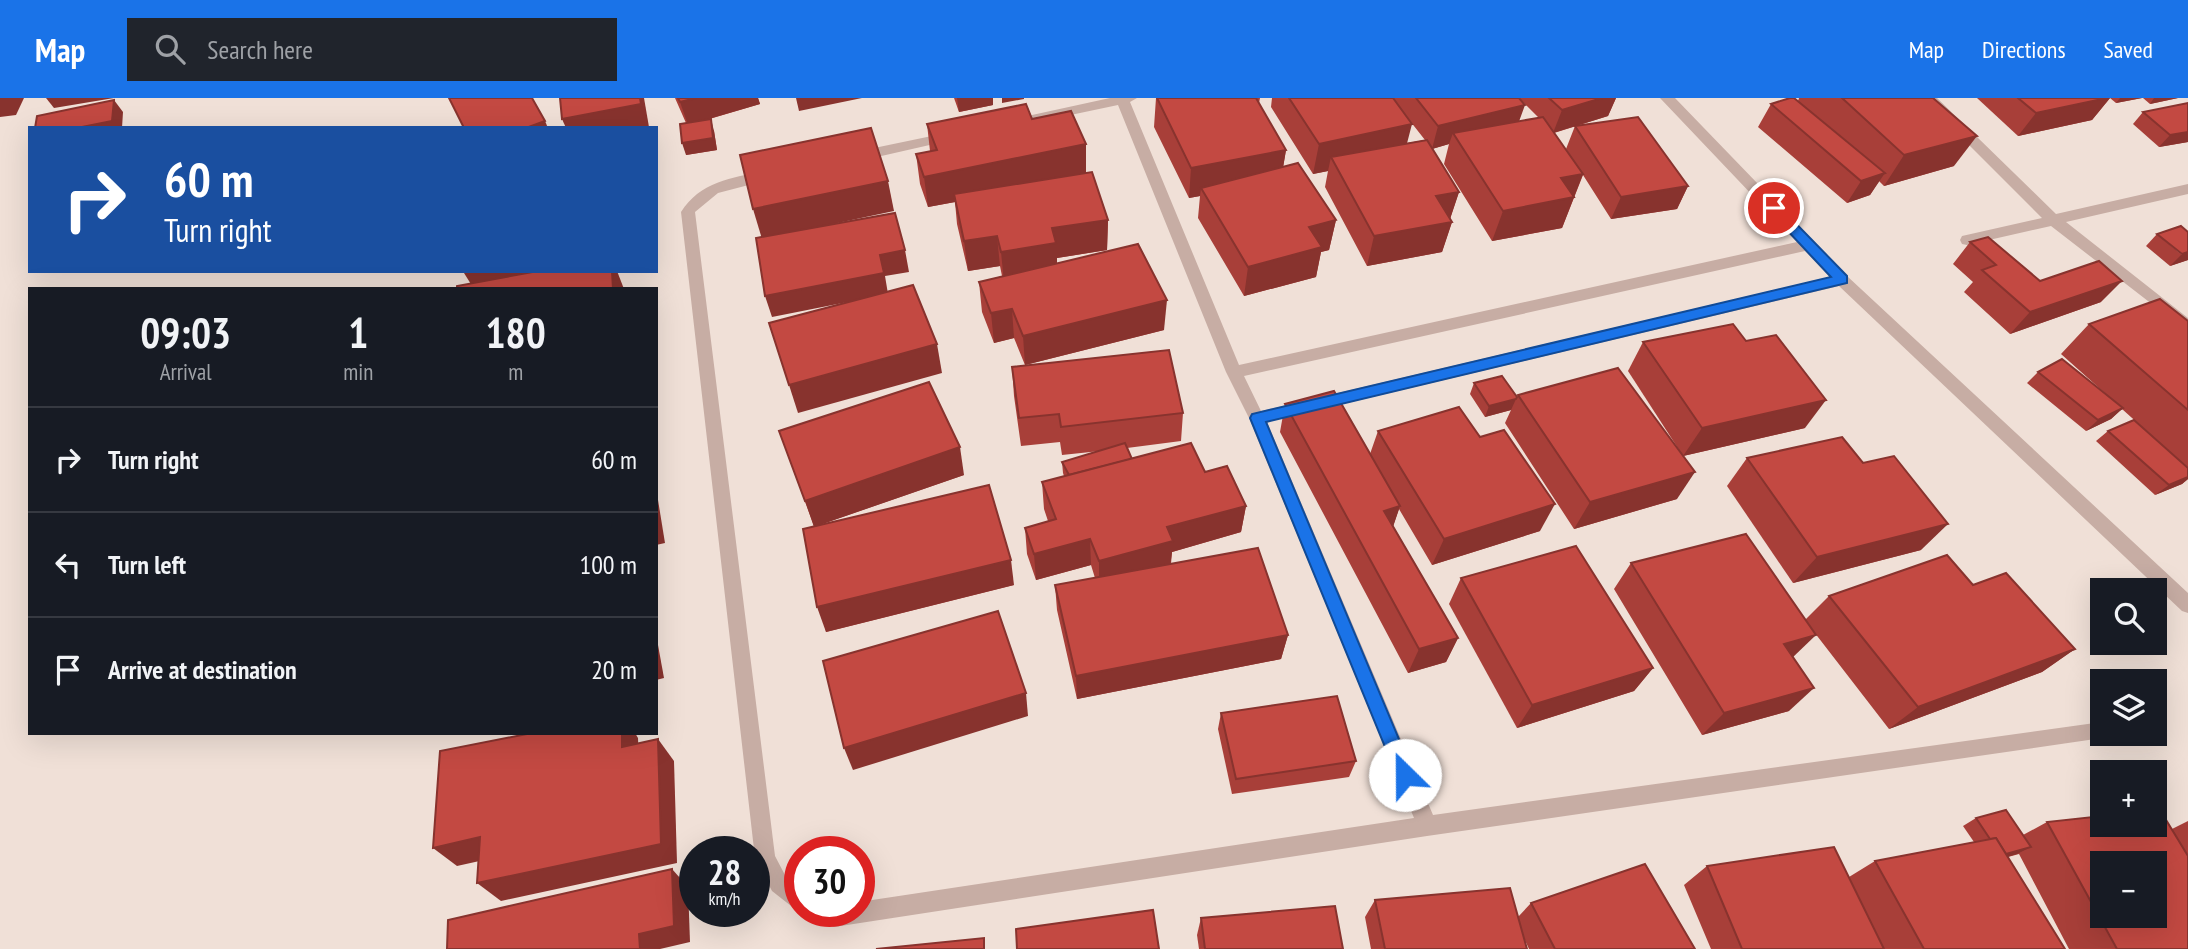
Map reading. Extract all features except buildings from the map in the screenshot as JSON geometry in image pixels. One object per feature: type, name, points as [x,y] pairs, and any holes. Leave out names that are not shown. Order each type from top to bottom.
[{"type":"street","points":[[1667,98],[1842,280],[2188,605]]},
{"type":"street","points":[[1929,98],[2052,219],[2188,326]]},
{"type":"street","points":[[838,160],[1126,99],[1234,372],[1257,418],[1427,825]]},
{"type":"street","points":[[784,172],[717,187],[696,199],[688,212],[765,858],[784,888]]},
{"type":"street","points":[[1967,240],[2188,189]]},
{"type":"street","points":[[1234,372],[1809,245]]},
{"type":"street","points":[[1257,418],[1842,280]]},
{"type":"street","points":[[875,910],[1427,825],[2090,733]]},
{"type":"route","points":[[1405,775],[1257,418],[1842,280],[1774,208]]}]
